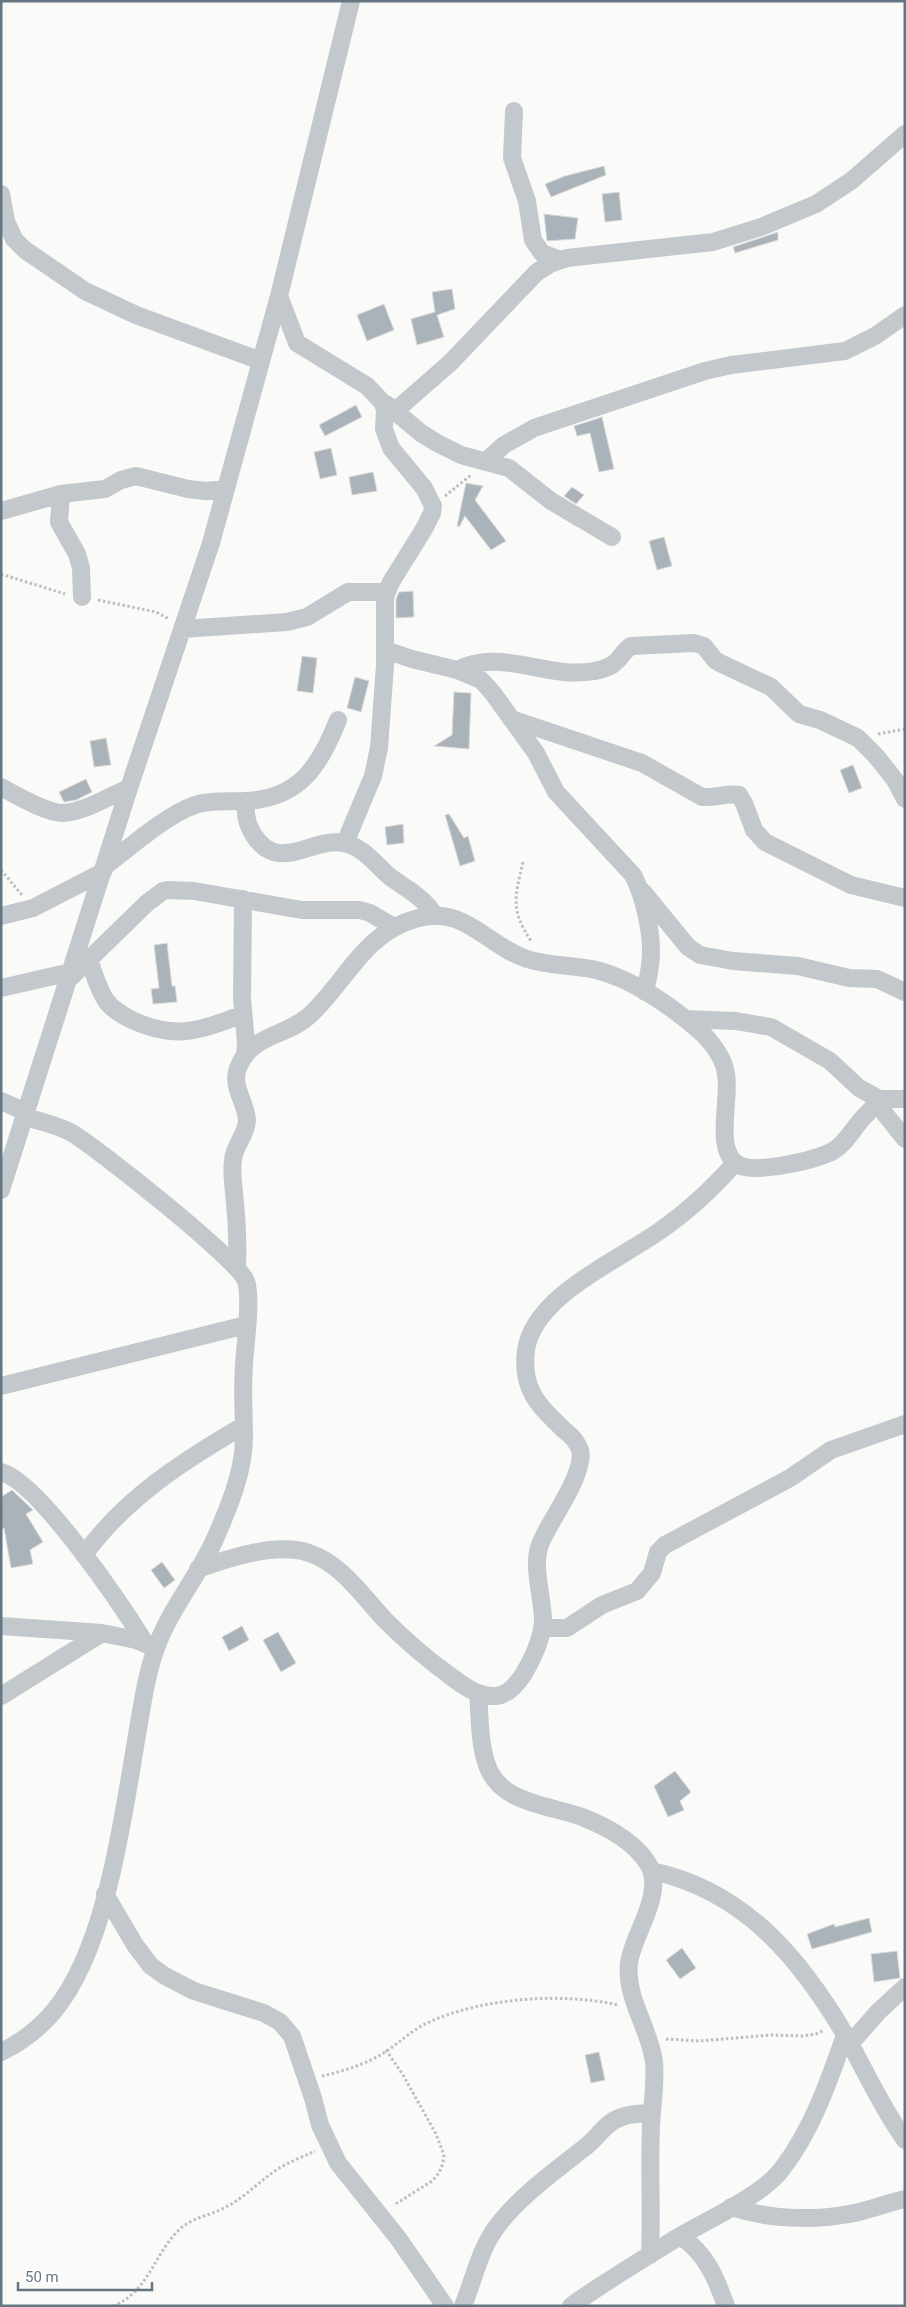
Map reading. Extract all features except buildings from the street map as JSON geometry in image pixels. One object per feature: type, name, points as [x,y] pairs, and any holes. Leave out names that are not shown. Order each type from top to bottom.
[{"type":"street","points":[[1,1190],[129,788],[211,543],[279,296],[351,1]]},
{"type":"street","points":[[514,111],[512,158],[527,201],[533,240],[542,252],[560,260]]},
{"type":"street","points":[[345,843],[373,776],[383,704],[386,592],[424,529],[432,513],[433,506],[424,488],[391,448],[386,435],[386,410],[450,363],[537,272],[560,260],[713,242],[761,227],[816,204],[851,182],[905,134]]},
{"type":"street","points":[[1,194],[6,221],[14,239],[25,250],[85,291],[136,315],[262,361]]},
{"type":"street","points":[[279,296],[297,343],[367,386],[421,433],[461,454],[509,468],[551,501],[612,537]]},
{"type":"street","points":[[485,462],[514,439],[546,423],[706,371],[731,365],[845,351],[875,336],[905,315]]},
{"type":"street","points":[[1,512],[61,494],[104,489],[121,480],[136,476],[188,489],[205,491],[226,489]]},
{"type":"street","points":[[61,494],[59,522],[78,554],[82,568],[82,597]]},
{"type":"street","points":[[182,630],[287,622],[307,617],[348,592],[386,592]]},
{"type":"street","points":[[457,670],[468,664],[487,660],[509,662],[550,672],[583,673],[613,665],[625,650],[632,646],[694,643],[704,646],[715,660],[720,663],[771,686],[799,714],[820,720],[858,738],[876,756],[895,780],[905,799]]},
{"type":"street","points":[[385,650],[457,670],[480,680],[492,692],[536,753],[556,792],[620,860],[641,890],[688,947],[700,955],[733,961],[798,966],[849,978],[877,979],[905,992]]},
{"type":"street","points":[[511,719],[642,763],[702,797],[712,798],[727,794],[738,795],[744,803],[754,830],[765,842],[851,885],[905,898]]},
{"type":"street","points":[[1,916],[34,908],[104,870],[160,826],[196,805],[212,802],[247,802],[281,793],[306,778],[326,751],[338,720]]},
{"type":"street","points":[[1,787],[44,808],[61,813],[75,811],[129,788]]},
{"type":"street","points":[[247,802],[245,813],[250,829],[263,847],[274,853],[284,854],[317,845],[345,843],[363,852],[387,874],[430,907],[436,916]]},
{"type":"street","points":[[1,988],[70,975],[89,960],[146,903],[163,891],[176,889],[302,910],[360,910],[370,913],[394,927],[397,926]]},
{"type":"street","points":[[641,890],[651,959],[645,992]]},
{"type":"street","points":[[243,899],[242,1014],[246,1042],[245,1056]]},
{"type":"street","points":[[237,1268],[238,1245],[232,1171],[234,1152],[246,1125],[247,1117],[238,1090],[236,1075],[245,1056],[257,1042],[299,1024],[329,996],[366,948],[397,926],[415,918],[436,916],[463,920],[507,950],[527,959],[594,970],[619,977],[685,1019],[704,1035],[719,1054],[726,1073],[727,1102],[723,1142],[735,1163],[746,1168],[761,1168],[822,1155],[834,1150],[845,1142],[860,1121],[874,1110],[879,1099]]},
{"type":"street","points":[[89,960],[105,999],[117,1012],[141,1024],[172,1032],[187,1032],[221,1023],[242,1014]]},
{"type":"street","points":[[685,1019],[736,1020],[771,1027],[830,1061],[859,1088],[879,1099],[905,1099]]},
{"type":"street","points":[[879,1099],[885,1114],[905,1139]]},
{"type":"street","points":[[1,1101],[25,1114],[53,1124],[88,1144],[161,1201],[237,1268],[245,1279],[247,1287],[242,1400],[242,1457],[229,1504],[214,1542],[168,1621],[150,1646],[146,1685],[118,1846],[102,1908],[72,1983],[55,2010],[36,2030],[16,2045],[1,2052]]},
{"type":"street","points":[[198,1569],[228,1558],[275,1550],[296,1550],[320,1557],[336,1568],[388,1623],[460,1684],[478,1693],[495,1696],[516,1686],[533,1655],[542,1628],[542,1601],[536,1552],[575,1478],[580,1462],[580,1451],[573,1438],[542,1409],[532,1396],[526,1377],[525,1362],[532,1333],[540,1318],[564,1294],[676,1219],[718,1182],[735,1163]]},
{"type":"street","points":[[1,1386],[246,1325]]},
{"type":"street","points":[[542,1628],[567,1628],[602,1605],[628,1596],[646,1582],[652,1573],[658,1552],[665,1545],[790,1478],[831,1450],[905,1424]]},
{"type":"street","points":[[84,1555],[104,1528],[133,1500],[206,1448],[243,1426]]},
{"type":"street","points":[[1,1472],[16,1479],[40,1503],[84,1555],[150,1646]]},
{"type":"street","points":[[1,1626],[102,1633],[150,1646]]},
{"type":"street","points":[[1,1696],[102,1633]]},
{"type":"street","points":[[478,1693],[482,1744],[487,1766],[499,1784],[528,1801],[582,1817],[612,1832],[636,1850],[652,1871],[650,1906],[629,1963],[631,1985],[654,2060],[650,2255]]},
{"type":"street","points":[[652,1871],[676,1876],[729,1902],[749,1915],[768,1932],[821,1996],[870,2083],[905,2140]]},
{"type":"street","points":[[105,1894],[135,1945],[151,1966],[165,1976],[194,1991],[264,2014],[280,2022],[292,2036],[314,2098],[320,2125],[338,2163],[379,2213],[445,2306]]},
{"type":"street","points":[[571,2306],[680,2236],[746,2199],[781,2171],[810,2122],[829,2080],[844,2034],[878,2012],[905,1986]]},
{"type":"street","points":[[463,2306],[487,2244],[498,2225],[514,2208],[569,2159],[586,2147],[608,2124],[622,2116],[652,2113]]},
{"type":"street","points":[[731,2207],[777,2216],[814,2220],[851,2214],[905,2199]]},
{"type":"street","points":[[680,2236],[693,2244],[706,2259],[726,2306]]},
{"type":"path","points":[[433,506],[485,462]]},
{"type":"path","points":[[858,738],[905,729]]},
{"type":"path","points":[[522,862],[516,910],[522,927],[544,963]]},
{"type":"path","points":[[1,870],[34,908]]},
{"type":"path","points":[[307,2081],[373,2059],[406,2035],[427,2023],[459,2011],[487,2005],[548,1998],[601,2001],[638,2009]]},
{"type":"path","points":[[648,2039],[699,2041],[771,2035],[844,2034]]},
{"type":"path","points":[[379,2213],[432,2181],[439,2173],[444,2155],[436,2134],[403,2075],[386,2050]]},
{"type":"path","points":[[113,2306],[124,2301],[141,2285],[169,2240],[180,2229],[194,2219],[225,2208],[281,2167],[328,2145]]}]
